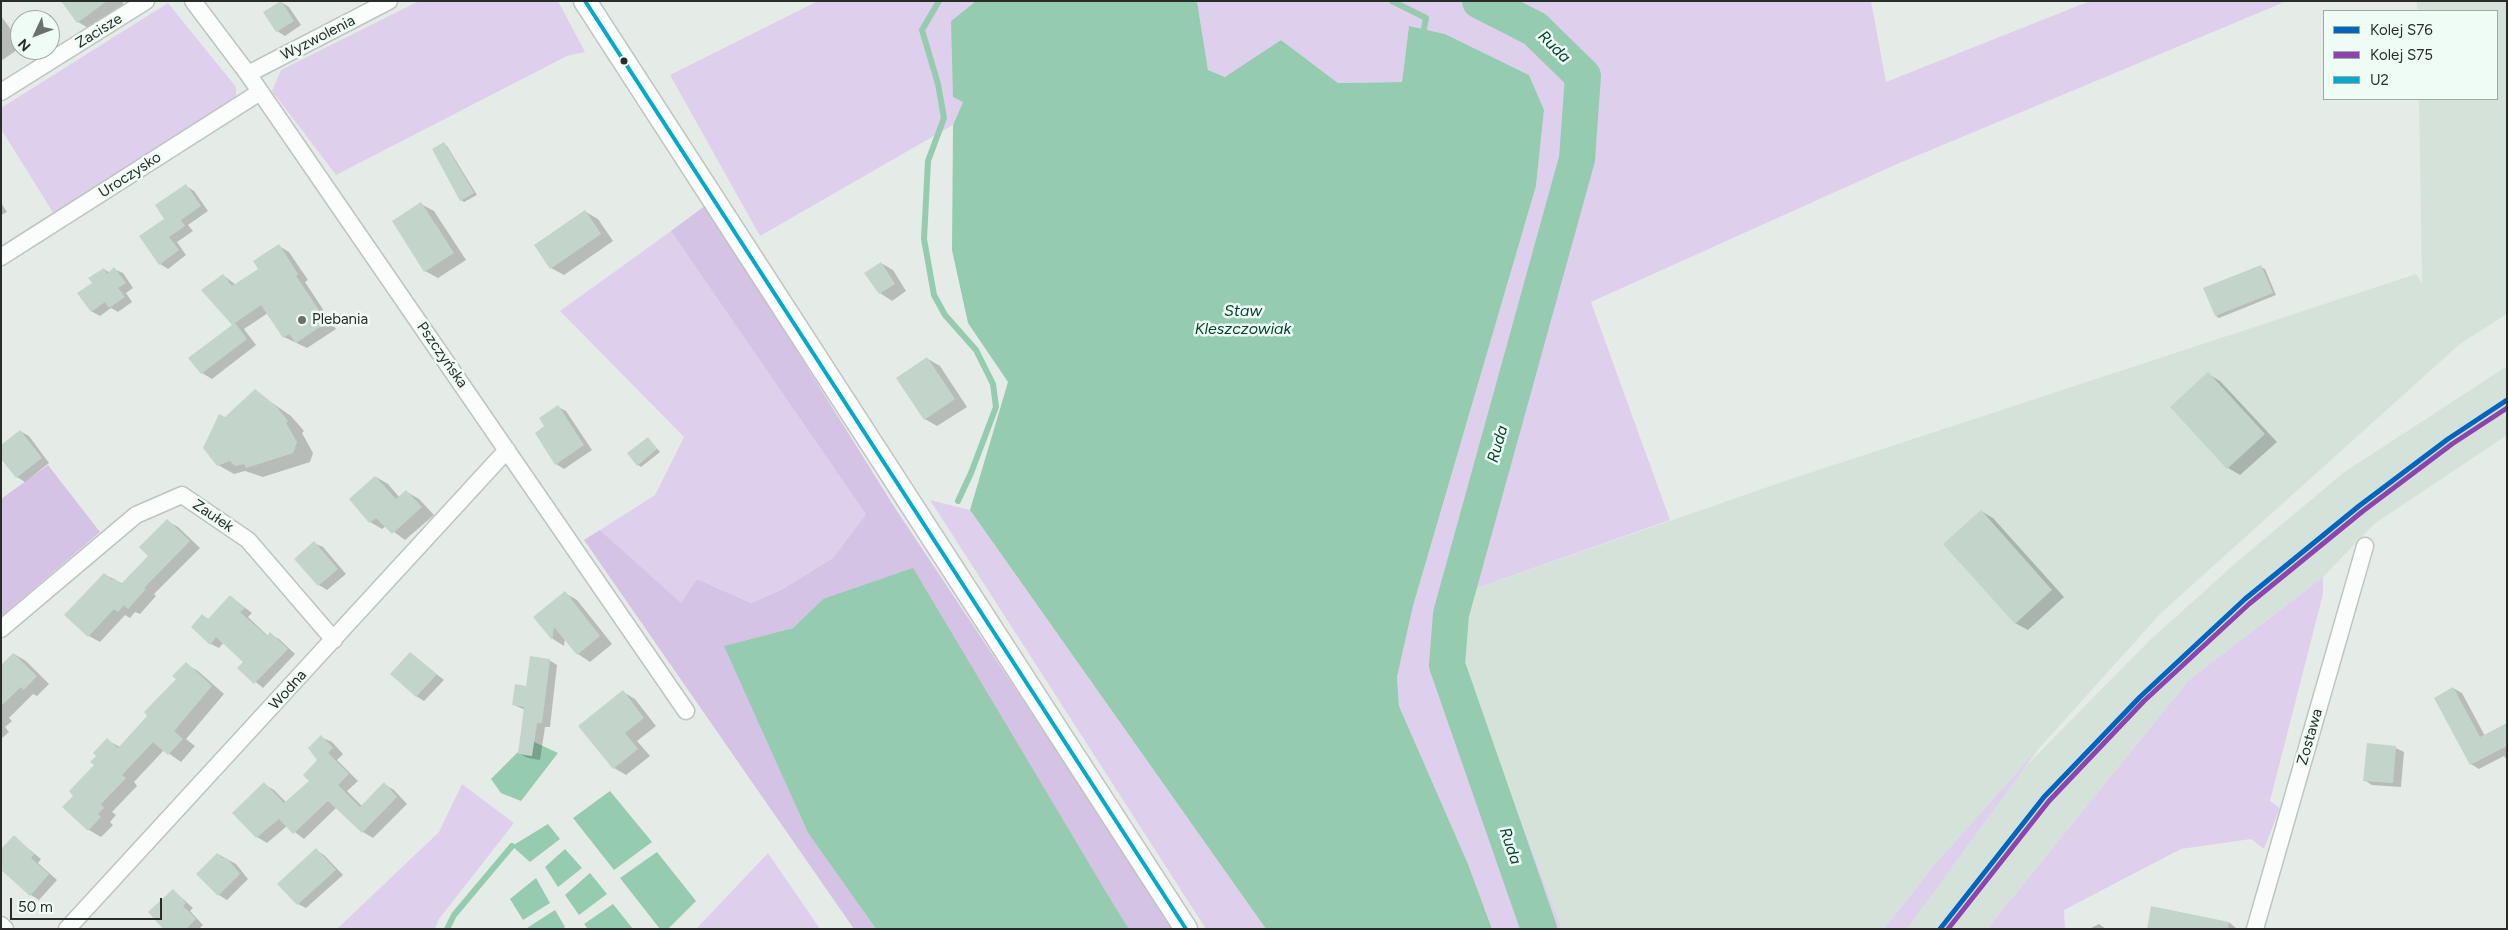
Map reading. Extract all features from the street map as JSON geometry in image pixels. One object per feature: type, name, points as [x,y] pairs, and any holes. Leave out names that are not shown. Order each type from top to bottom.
[{"type":"main road","points":[[585,1],[1186,929]]},
{"type":"street","name":"Zacisze","points":[[1,92],[146,1]]},
{"type":"street","name":"Pszczyńska","points":[[193,1],[248,74],[508,450],[686,712]]},
{"type":"street","name":"Wyzwolenia","points":[[248,74],[388,1]]},
{"type":"street","name":"Uroczysko","points":[[1,258],[260,92]]},
{"type":"street","name":"Wodna","points":[[67,929],[508,450]]},
{"type":"street","name":"Zaułek","points":[[1,629],[136,515],[182,495],[248,540],[334,640]]},
{"type":"street","name":"Zostawa","points":[[2255,929],[2365,546]]},
{"type":"street","points":[[1,926],[5,929]]},
{"type":"shaded area","points":[[419,1],[558,1],[585,52],[567,56],[336,175],[272,91],[281,70]]},
{"type":"shaded area","points":[[818,1],[976,1],[951,21],[963,102],[953,125],[760,236],[670,75]]},
{"type":"shaded area","points":[[1197,1],[1871,1],[1886,82],[2090,1],[2287,1],[1895,165],[1591,302],[1670,520],[1468,591],[1459,658],[1562,929],[1492,929],[1468,864],[1399,706],[1397,677],[1413,606],[1536,186],[1544,110],[1529,75],[1445,34],[1409,26],[1402,82],[1338,83],[1281,40],[1226,77],[1208,70]]},
{"type":"shaded area","points":[[2417,1],[2507,1],[2507,314],[2460,344],[2161,613],[1935,864],[1884,929],[1562,929],[1459,658],[1468,591],[1788,480],[2416,274],[2422,283],[2419,100],[2498,100],[2498,10],[2417,10]]},
{"type":"shaded area","points":[[168,3],[236,87],[236,102],[54,214],[1,129],[1,108]]},
{"type":"shaded area","points":[[706,205],[895,508],[1096,810],[1171,929],[1129,929],[1103,887],[823,599],[793,628],[725,646],[808,833],[876,929],[854,929],[584,540],[600,530],[681,603],[697,579],[751,603],[781,590],[833,558],[866,514],[671,231]]},
{"type":"shaded area","points":[[671,231],[867,513],[833,558],[781,590],[751,603],[697,579],[681,604],[600,530],[655,495],[684,437],[560,311]]},
{"type":"shaded area","points":[[2507,366],[2507,435],[2374,524],[2323,577],[2189,680],[1987,929],[1907,929],[2025,767],[2149,641],[2239,560],[2343,473]]},
{"type":"shaded area","points":[[48,465],[100,532],[1,617],[1,499]]},
{"type":"shaded area","points":[[930,500],[970,510],[1266,929],[1206,929]]},
{"type":"shaded area","points":[[2323,577],[2323,594],[2270,801],[2280,808],[2264,849],[2251,839],[2181,849],[2064,910],[2065,929],[1987,929],[2189,680]]},
{"type":"shaded area","points":[[2039,748],[1907,929],[1884,929],[1935,864]]},
{"type":"shaded area","points":[[462,784],[514,823],[439,919],[435,929],[337,929],[439,832]]},
{"type":"shaded area","points":[[768,853],[820,929],[696,929]]},
{"type":"water","name":"Staw Kleszczowiak","points":[[976,1],[1197,1],[1208,70],[1225,77],[1281,40],[1338,83],[1402,82],[1409,26],[1445,34],[1529,75],[1544,110],[1536,186],[1413,606],[1397,677],[1399,706],[1468,864],[1492,929],[1266,929],[970,510],[1008,382],[968,323],[952,250],[953,125],[963,102],[953,97],[951,21]]},
{"type":"water","points":[[913,568],[1129,929],[876,929],[808,833],[724,646],[793,628],[823,599]]},
{"type":"water","points":[[530,740],[558,753],[521,801],[501,793],[491,779]]},
{"type":"water","points":[[610,791],[652,842],[614,870],[573,818]]},
{"type":"water","points":[[548,824],[560,839],[530,862],[512,846]]},
{"type":"water","points":[[565,849],[582,868],[558,887],[545,867]]},
{"type":"water","points":[[657,852],[696,901],[668,929],[660,929],[620,878]]},
{"type":"water","points":[[590,873],[607,894],[579,915],[565,895]]},
{"type":"water","points":[[536,878],[550,903],[523,920],[510,899]]},
{"type":"water","points":[[613,904],[633,929],[588,929],[584,924]]},
{"type":"water","points":[[555,910],[565,927],[563,929],[527,928]]},
{"type":"building","points":[[61,1],[107,1],[77,23]]},
{"type":"building","points":[[281,1],[294,21],[276,32],[263,12]]},
{"type":"building","points":[[444,142],[474,193],[460,201],[432,149]]},
{"type":"building","points":[[186,184],[201,206],[181,220],[185,226],[169,237],[179,250],[159,265],[139,236],[164,219],[155,205]]},
{"type":"building","points":[[421,202],[454,253],[424,272],[392,221]]},
{"type":"building","points":[[585,210],[601,234],[550,269],[534,245]]},
{"type":"building","points":[[279,244],[298,274],[296,276],[327,322],[296,343],[289,334],[283,338],[261,305],[235,323],[247,339],[201,374],[188,358],[232,325],[201,290],[223,274],[232,286],[258,269],[253,261]]},
{"type":"building","points":[[881,262],[895,284],[879,294],[864,273]]},
{"type":"building","points":[[2261,265],[2273,293],[2215,316],[2203,288]]},
{"type":"building","points":[[114,267],[126,283],[118,288],[125,297],[109,308],[105,302],[91,312],[77,293],[92,283],[88,278],[104,268],[107,274]]},
{"type":"building","points":[[927,357],[955,399],[924,420],[896,378]]},
{"type":"building","points":[[2208,372],[2265,434],[2227,469],[2170,407]]},
{"type":"building","points":[[255,389],[275,405],[288,421],[286,423],[297,442],[293,453],[246,468],[244,464],[235,466],[230,461],[217,466],[203,448],[219,414],[225,417]]},
{"type":"building","points":[[558,405],[584,445],[555,465],[535,433],[544,426],[539,418]]},
{"type":"building","points":[[20,430],[42,458],[16,478],[1,459],[1,445]]},
{"type":"building","points":[[648,437],[657,449],[637,466],[627,453]]},
{"type":"building","points":[[375,476],[396,499],[406,490],[422,507],[392,534],[376,518],[369,523],[349,499]]},
{"type":"building","points":[[1981,510],[2052,590],[2015,624],[1943,544]]},
{"type":"building","points":[[167,519],[190,541],[144,588],[146,589],[128,609],[124,605],[118,612],[114,609],[88,637],[64,615],[104,573],[112,580],[114,578],[121,584],[148,556],[139,547]]},
{"type":"building","points":[[314,541],[338,569],[318,586],[294,559]]},
{"type":"building","points":[[565,591],[600,636],[577,655],[554,627],[552,640],[533,617]]},
{"type":"building","points":[[230,595],[245,608],[240,612],[267,636],[270,632],[288,649],[254,684],[237,668],[243,662],[216,637],[210,645],[191,627],[202,614],[208,619]]},
{"type":"building","points":[[410,652],[437,674],[416,697],[390,674]]},
{"type":"building","points":[[13,653],[37,676],[24,690],[21,687],[1,706],[1,665]]},
{"type":"building","points":[[530,656],[550,659],[542,723],[537,723],[532,756],[518,754],[524,707],[512,705],[515,684],[526,686]]},
{"type":"building","points":[[186,662],[212,686],[174,731],[183,739],[168,755],[153,742],[122,775],[126,778],[101,804],[104,808],[98,814],[101,817],[88,831],[62,807],[73,796],[69,791],[94,765],[90,762],[96,756],[93,753],[107,738],[118,748],[147,716],[144,712],[176,679],[172,676]]},
{"type":"building","points":[[2453,687],[2480,737],[2507,723],[2507,746],[2470,765],[2434,698]]},
{"type":"building","points":[[623,690],[644,718],[625,733],[638,749],[613,769],[578,726]]},
{"type":"building","points":[[321,735],[333,748],[328,753],[349,774],[338,785],[360,807],[384,782],[397,797],[362,833],[328,801],[293,834],[279,819],[256,838],[232,813],[264,782],[284,803],[309,781],[303,775],[317,760],[308,748]]},
{"type":"building","points":[[2367,743],[2396,746],[2393,783],[2363,781]]},
{"type":"building","points":[[14,835],[34,854],[31,858],[49,874],[30,896],[1,870],[1,849]]},
{"type":"building","points":[[316,848],[336,870],[297,905],[277,884]]},
{"type":"building","points":[[217,853],[223,858],[227,858],[240,874],[218,896],[196,874]]},
{"type":"building","points":[[173,889],[186,903],[183,906],[196,919],[186,929],[163,929],[148,912]]},
{"type":"building","points":[[2151,906],[2229,922],[2228,929],[2147,929]]},
{"type":"waterway","points":[[939,1],[922,30],[938,84],[944,118],[928,161],[924,239],[934,295],[945,315],[976,350],[993,384],[996,407],[971,473],[958,501]]},
{"type":"waterway","points":[[1392,1],[1426,18],[1424,29]]},
{"type":"waterway","name":"Ruda","points":[[1480,1],[1535,29],[1583,76],[1577,159],[1451,614],[1447,665],[1539,929]]},
{"type":"waterway","points":[[447,929],[454,915],[512,846]]},
{"type":"rail line","name":"S76","points":[[1940,929],[2044,797],[2140,697],[2245,599],[2359,506],[2448,439],[2507,400]]},
{"type":"rail line","name":"S75","points":[[1948,929],[2049,801],[2144,701],[2249,604],[2363,511],[2452,444],[2507,408]]},
{"type":"transit line","name":"U2","points":[[585,1],[1186,929]]},
{"type":"place","name":"Plebania","points":[[302,320]]}]
